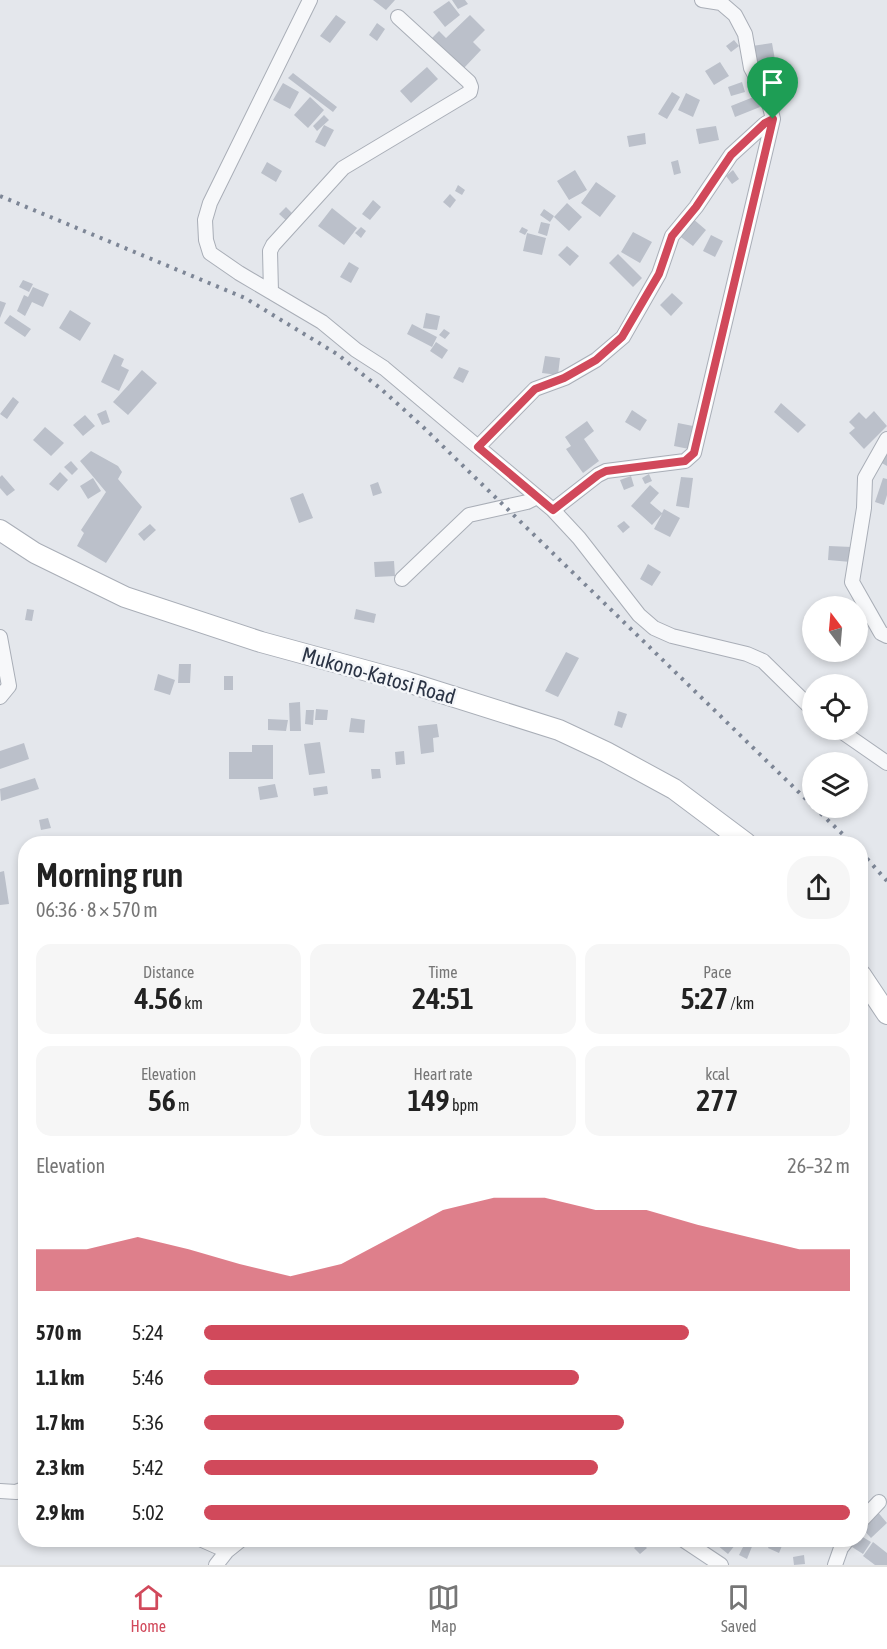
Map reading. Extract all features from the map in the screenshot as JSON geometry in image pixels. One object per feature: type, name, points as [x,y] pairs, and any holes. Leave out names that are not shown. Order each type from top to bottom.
[{"type":"main road","name":"Mukono-Katosi Road","points":[[0,530],[35,553],[125,597],[261,642],[415,685],[559,729],[674,789],[737,836]]},
{"type":"main road","points":[[868,986],[887,1014]]},
{"type":"street","points":[[310,0],[210,203],[206,220],[206,240],[210,253],[238,273],[322,322],[356,350],[384,368],[553,510],[579,538],[639,615],[654,628],[672,636],[747,654],[763,661],[802,699]]},
{"type":"street","points":[[553,510],[606,471],[685,461],[694,453],[773,119],[768,99],[751,68],[745,34],[735,15],[721,3],[702,0]]},
{"type":"street","points":[[271,292],[270,251],[273,245],[343,168],[470,92],[469,82],[398,17]]},
{"type":"street","points":[[478,447],[535,389],[564,378],[596,360],[622,337],[659,274],[672,236],[696,207],[731,155],[765,123],[773,119]]},
{"type":"street","points":[[887,439],[865,478],[864,508],[852,582],[882,633],[887,636]]},
{"type":"street","points":[[402,579],[469,515],[527,502],[537,497]]},
{"type":"street","points":[[0,637],[9,686],[0,697]]},
{"type":"street","points":[[854,740],[887,763]]},
{"type":"street","points":[[0,1491],[18,1491]]},
{"type":"street","points":[[868,1514],[879,1502]]},
{"type":"street","points":[[218,1547],[227,1551]]},
{"type":"street","points":[[216,1565],[232,1547]]},
{"type":"street","points":[[694,1547],[721,1565]]},
{"type":"street","points":[[835,1565],[842,1547]]},
{"type":"building","points":[[373,0],[395,0],[386,10]]},
{"type":"building","points":[[452,0],[465,0],[468,4],[458,9]]},
{"type":"building","points":[[449,1],[460,15],[445,27],[433,12]]},
{"type":"building","points":[[336,15],[346,22],[330,43],[320,36]]},
{"type":"building","points":[[470,15],[485,30],[473,42],[481,50],[464,68],[432,38],[439,31],[446,38]]},
{"type":"building","points":[[377,23],[385,29],[377,41],[369,35]]},
{"type":"building","points":[[734,40],[739,46],[731,52],[726,46]]},
{"type":"building","points":[[772,43],[775,60],[755,64],[752,46]]},
{"type":"building","points":[[720,62],[729,76],[714,85],[705,71]]},
{"type":"building","points":[[427,67],[438,79],[411,103],[400,91]]},
{"type":"building","points":[[293,73],[337,107],[333,112],[288,78]]},
{"type":"building","points":[[742,82],[745,92],[731,96],[728,87]]},
{"type":"building","points":[[283,83],[299,92],[290,109],[273,100]]},
{"type":"building","points":[[672,92],[680,97],[667,119],[658,114]]},
{"type":"building","points":[[686,93],[700,100],[693,117],[678,110]]},
{"type":"building","points":[[756,96],[760,107],[735,117],[731,106]]},
{"type":"building","points":[[310,97],[324,110],[308,128],[294,115]]},
{"type":"building","points":[[324,115],[329,120],[317,131],[313,126]]},
{"type":"building","points":[[324,125],[334,130],[325,147],[315,142]]},
{"type":"building","points":[[716,126],[719,140],[699,144],[696,129]]},
{"type":"building","points":[[645,133],[646,144],[629,147],[627,136]]},
{"type":"building","points":[[678,160],[681,173],[674,175],[671,162]]},
{"type":"building","points":[[267,162],[282,171],[276,182],[261,173]]},
{"type":"building","points":[[575,170],[587,190],[569,200],[557,181]]},
{"type":"building","points":[[733,170],[739,179],[732,184],[726,176]]},
{"type":"building","points":[[596,182],[616,196],[600,217],[581,203]]},
{"type":"building","points":[[458,185],[465,190],[462,195],[455,191]]},
{"type":"building","points":[[450,194],[456,200],[450,208],[443,202]]},
{"type":"building","points":[[373,200],[381,207],[370,220],[362,214]]},
{"type":"building","points":[[567,203],[582,217],[569,231],[554,217]]},
{"type":"building","points":[[286,207],[295,216],[289,223],[279,214]]},
{"type":"building","points":[[332,208],[357,228],[344,245],[318,226]]},
{"type":"building","points":[[544,209],[554,216],[550,222],[540,215]]},
{"type":"building","points":[[692,218],[706,230],[693,246],[678,235]]},
{"type":"building","points":[[541,222],[550,224],[547,236],[538,233]]},
{"type":"building","points":[[361,227],[366,231],[361,238],[355,233]]},
{"type":"building","points":[[522,227],[528,230],[525,235],[519,232]]},
{"type":"building","points":[[633,232],[652,242],[640,263],[621,252]]},
{"type":"building","points":[[527,233],[546,238],[542,255],[523,251]]},
{"type":"building","points":[[711,235],[723,241],[715,257],[703,251]]},
{"type":"building","points":[[567,246],[579,256],[570,266],[558,255]]},
{"type":"building","points":[[618,254],[642,278],[633,287],[609,263]]},
{"type":"building","points":[[349,262],[359,268],[351,283],[340,277]]},
{"type":"building","points":[[23,280],[33,284],[29,292],[19,287]]},
{"type":"building","points":[[33,287],[49,294],[43,307],[32,302],[25,316],[17,311],[24,295],[28,297]]},
{"type":"building","points":[[672,293],[683,303],[671,316],[660,305]]},
{"type":"building","points":[[0,301],[6,303],[0,318]]},
{"type":"building","points":[[70,310],[91,323],[80,341],[59,328]]},
{"type":"building","points":[[426,313],[440,316],[437,330],[423,328]]},
{"type":"building","points":[[10,315],[31,329],[25,337],[4,323]]},
{"type":"building","points":[[412,324],[437,337],[432,347],[407,334]]},
{"type":"building","points":[[444,329],[450,333],[445,339],[439,335]]},
{"type":"building","points":[[436,342],[448,350],[442,359],[430,351]]},
{"type":"building","points":[[114,354],[124,359],[121,366],[129,370],[119,391],[101,382]]},
{"type":"building","points":[[545,356],[560,358],[558,375],[542,373]]},
{"type":"building","points":[[459,367],[469,371],[463,383],[453,378]]},
{"type":"building","points":[[142,370],[157,383],[128,415],[113,402]]},
{"type":"building","points":[[13,397],[19,402],[7,419],[0,414]]},
{"type":"building","points":[[781,403],[806,425],[798,433],[774,412]]},
{"type":"building","points":[[106,410],[110,422],[102,425],[97,414]]},
{"type":"building","points":[[632,410],[647,420],[640,431],[625,422]]},
{"type":"building","points":[[874,411],[887,426],[864,449],[849,433],[855,428],[849,422],[859,412],[866,419]]},
{"type":"building","points":[[85,415],[95,426],[83,436],[73,425]]},
{"type":"building","points":[[587,421],[594,431],[584,439],[599,461],[583,473],[566,449],[571,446],[565,437]]},
{"type":"building","points":[[678,423],[693,426],[689,449],[674,446]]},
{"type":"building","points":[[45,427],[64,443],[51,456],[33,440]]},
{"type":"building","points":[[91,451],[118,466],[122,472],[118,479],[142,507],[106,563],[77,546],[84,533],[81,530],[106,492],[80,461]]},
{"type":"building","points":[[887,451],[887,466],[880,462]]},
{"type":"building","points":[[71,461],[78,469],[72,475],[64,467]]},
{"type":"building","points":[[60,472],[68,480],[58,491],[49,484]]},
{"type":"building","points":[[649,474],[652,481],[645,484],[642,478]]},
{"type":"building","points":[[2,475],[15,490],[7,496],[0,488]]},
{"type":"building","points":[[631,476],[634,486],[624,490],[620,480]]},
{"type":"building","points":[[681,477],[693,478],[689,508],[676,506]]},
{"type":"building","points":[[93,478],[101,491],[88,499],[80,486]]},
{"type":"building","points":[[883,478],[887,479],[887,495],[884,505],[875,502]]},
{"type":"building","points":[[378,482],[382,493],[373,496],[370,485]]},
{"type":"building","points":[[650,485],[659,493],[650,503],[662,513],[664,509],[680,518],[670,537],[654,529],[662,514],[652,525],[631,506]]},
{"type":"building","points":[[303,493],[313,518],[299,523],[290,498]]},
{"type":"building","points":[[624,521],[630,527],[623,533],[617,526]]},
{"type":"building","points":[[150,524],[156,530],[144,541],[138,534]]},
{"type":"building","points":[[829,546],[852,547],[851,562],[828,560]]},
{"type":"building","points":[[394,561],[395,576],[375,577],[374,562]]},
{"type":"building","points":[[648,564],[661,572],[652,586],[640,579]]},
{"type":"building","points":[[27,609],[34,610],[32,621],[25,620]]},
{"type":"building","points":[[356,609],[376,614],[374,623],[354,619]]},
{"type":"building","points":[[566,652],[579,658],[558,697],[545,691]]},
{"type":"building","points":[[179,664],[191,664],[190,683],[178,683]]},
{"type":"building","points":[[158,674],[175,680],[170,695],[154,690]]},
{"type":"building","points":[[224,676],[233,676],[233,690],[224,690]]},
{"type":"building","points":[[300,702],[301,731],[290,731],[289,703]]},
{"type":"building","points":[[316,709],[328,710],[327,720],[315,720]]},
{"type":"building","points":[[306,710],[314,710],[313,725],[305,724]]},
{"type":"building","points":[[618,711],[627,714],[622,728],[614,725]]},
{"type":"building","points":[[351,718],[365,720],[364,733],[349,732]]},
{"type":"building","points":[[268,719],[288,720],[286,731],[268,730]]},
{"type":"building","points":[[437,724],[439,737],[433,738],[434,752],[421,754],[418,726]]},
{"type":"building","points":[[320,742],[325,773],[309,775],[304,744]]},
{"type":"building","points":[[24,743],[29,759],[0,769],[0,751]]},
{"type":"building","points":[[252,745],[273,745],[273,779],[229,779],[229,752],[252,752]]},
{"type":"building","points":[[404,751],[405,764],[396,765],[395,752]]},
{"type":"building","points":[[371,769],[380,769],[381,778],[372,779]]},
{"type":"building","points":[[35,778],[39,789],[1,801],[0,789]]},
{"type":"building","points":[[275,784],[278,797],[260,800],[258,787]]},
{"type":"building","points":[[327,786],[328,794],[314,796],[313,788]]},
{"type":"building","points":[[48,818],[51,828],[41,830],[39,820]]},
{"type":"building","points":[[4,871],[9,904],[0,905],[0,872]]},
{"type":"building","points":[[876,1510],[887,1523],[871,1538],[868,1535],[868,1519]]},
{"type":"building","points":[[873,1542],[887,1553],[887,1565],[875,1565],[863,1556]]},
{"type":"building","points":[[646,1547],[647,1548],[640,1554],[634,1548]]},
{"type":"building","points":[[719,1547],[734,1547],[728,1554]]},
{"type":"building","points":[[743,1547],[752,1547],[747,1559],[739,1555]]},
{"type":"building","points":[[768,1547],[782,1547],[779,1553]]},
{"type":"building","points":[[852,1547],[868,1547],[863,1554]]},
{"type":"building","points":[[804,1555],[805,1564],[794,1565],[793,1557]]},
{"type":"railway","points":[[0,196],[245,298],[337,354],[421,425],[802,795]]},
{"type":"railway","points":[[826,818],[845,836]]},
{"type":"railway","points":[[868,860],[887,881]]},
{"type":"route","points":[[773,119],[694,453],[685,461],[606,471],[553,510],[478,447],[535,389],[564,378],[596,360],[622,337],[659,274],[672,236],[696,207],[731,155],[765,123],[773,119]]}]
